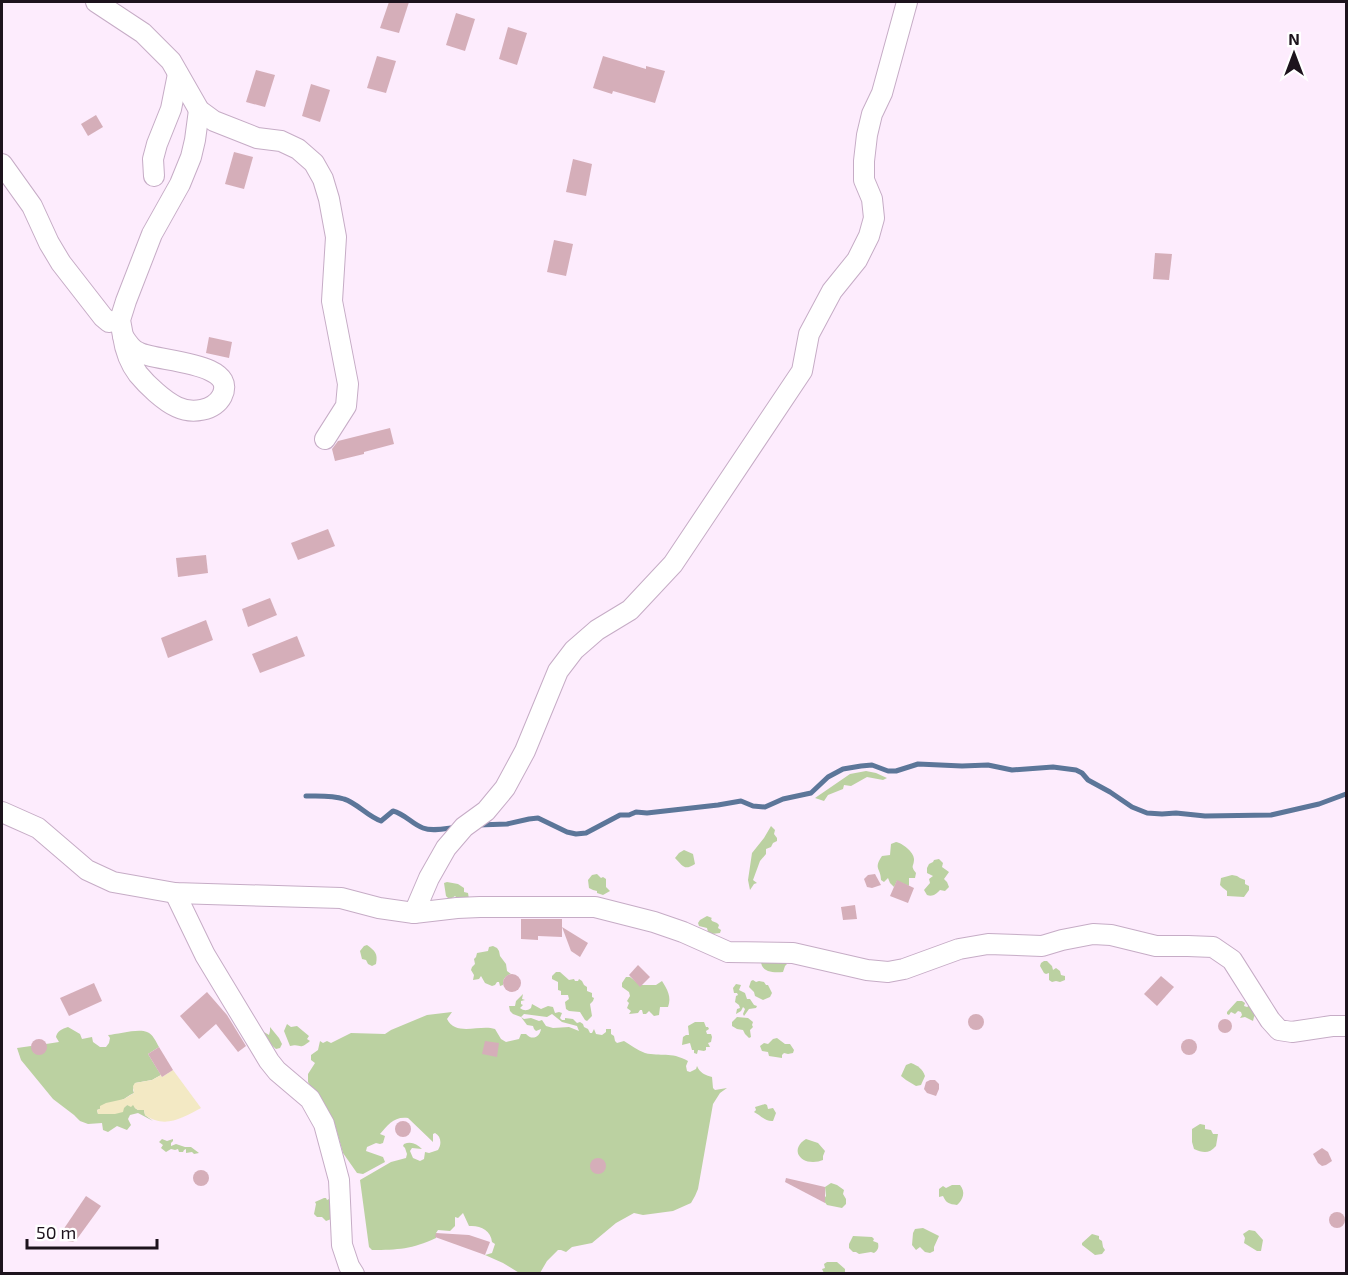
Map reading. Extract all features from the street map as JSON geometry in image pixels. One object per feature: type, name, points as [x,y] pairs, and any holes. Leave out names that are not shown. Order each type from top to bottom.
[{"type":"street","points":[[96,2],[143,33],[171,61],[199,110],[214,121],[257,138],[281,141],[298,149],[314,163],[323,179],[336,237],[332,302],[348,384],[346,406],[325,439]]},
{"type":"street","points":[[414,913],[429,878],[447,848],[464,827],[486,811],[505,788],[525,751],[558,671],[574,650],[597,630],[630,609],[673,564],[802,371],[809,334],[832,291],[856,260],[869,236],[874,218],[872,199],[864,180],[867,135],[872,114],[882,93],[907,2]]},
{"type":"street","points":[[154,176],[153,159],[171,109],[178,74]]},
{"type":"street","points":[[2,164],[32,206],[61,263],[103,317],[121,328],[130,347],[146,356],[203,368],[218,374],[223,380],[224,388],[221,397],[211,407],[204,410],[177,407],[156,392],[137,372],[125,352],[121,328],[143,253],[180,184],[191,157],[199,110]]},
{"type":"street","points":[[2,812],[38,828],[87,870],[113,882],[175,893],[341,898],[379,908],[414,913],[480,907],[595,907],[654,922],[728,952],[793,953],[867,970],[888,972],[904,969],[959,949],[988,944],[1042,946],[1093,934],[1111,935],[1156,946],[1212,947],[1232,960],[1270,1020],[1279,1030],[1292,1032],[1347,1026]]},
{"type":"street","points":[[175,893],[205,955],[269,1061],[277,1071],[310,1099],[324,1124],[339,1180],[342,1245],[354,1274]]},
{"type":"green space","points":[[866,771],[887,778],[883,780],[867,777],[851,786],[844,785],[843,789],[828,795],[824,801],[815,798],[850,774]]},
{"type":"green space","points":[[771,826],[775,830],[777,841],[766,849],[766,854],[760,861],[753,880],[757,883],[750,890],[748,880],[752,853]]},
{"type":"green space","points":[[896,842],[907,848],[913,856],[913,867],[916,873],[915,878],[909,878],[909,886],[897,881],[894,887],[888,878],[884,882],[881,880],[878,864],[882,856],[890,855],[891,844]]},
{"type":"green space","points":[[684,850],[693,854],[695,864],[686,867],[675,858]]},
{"type":"green space","points":[[939,859],[943,863],[942,867],[949,872],[944,879],[949,887],[945,891],[940,890],[936,894],[927,895],[924,890],[933,876],[927,873],[927,868],[934,860]]},
{"type":"green space","points":[[597,874],[606,879],[606,887],[610,891],[603,895],[589,888],[588,880],[592,875]]},
{"type":"green space","points":[[1232,875],[1245,880],[1245,884],[1249,886],[1244,897],[1227,896],[1227,891],[1220,885],[1221,878]]},
{"type":"green space","points":[[444,883],[464,888],[469,899],[459,900],[455,896],[448,898]]},
{"type":"green space","points":[[707,916],[719,925],[720,933],[712,934],[707,928],[699,926],[700,920]]},
{"type":"green space","points":[[367,945],[377,957],[376,964],[372,966],[362,959],[360,951]]},
{"type":"green space","points":[[493,946],[499,951],[507,971],[511,974],[500,986],[499,982],[492,986],[485,983],[481,976],[473,980],[474,975],[471,970],[477,953],[488,951],[489,947]]},
{"type":"green space","points":[[761,959],[787,964],[783,972],[771,972],[762,967]]},
{"type":"green space","points":[[1044,961],[1052,966],[1053,970],[1056,968],[1060,971],[1061,975],[1065,976],[1065,980],[1052,982],[1049,980],[1049,973],[1044,973],[1040,966]]},
{"type":"green space","points":[[556,972],[560,972],[569,980],[578,981],[579,979],[587,987],[587,991],[592,993],[594,998],[590,1004],[592,1016],[587,1021],[580,1012],[566,1009],[565,1002],[569,999],[568,995],[561,995],[558,982],[552,979]]},
{"type":"green space","points":[[626,977],[630,977],[640,985],[656,985],[662,981],[669,996],[668,1007],[660,1007],[659,1015],[654,1016],[649,1011],[643,1014],[642,1010],[629,1014],[631,1011],[627,1008],[629,1003],[627,1001],[630,996],[629,992],[622,987]]},
{"type":"green space","points":[[753,980],[768,985],[772,993],[770,997],[763,1000],[755,996],[749,987]]},
{"type":"green space","points":[[736,984],[741,985],[739,990],[757,1006],[749,1009],[744,1016],[743,1007],[736,1014],[737,1009],[740,1008],[735,1002],[738,995],[734,993],[733,988]]},
{"type":"green space","points":[[523,994],[522,999],[525,1000],[521,1001],[523,1005],[520,1008],[523,1010],[530,1009],[532,1004],[541,1009],[548,1006],[553,1007],[555,1013],[562,1013],[560,1018],[562,1020],[565,1018],[580,1022],[590,1033],[594,1029],[596,1034],[602,1035],[606,1029],[611,1029],[611,1034],[617,1043],[624,1041],[645,1053],[682,1058],[688,1061],[687,1071],[696,1069],[697,1066],[703,1073],[712,1077],[715,1090],[727,1088],[720,1093],[713,1104],[698,1189],[691,1203],[673,1211],[643,1215],[634,1213],[616,1223],[592,1243],[572,1247],[566,1252],[558,1250],[547,1261],[540,1273],[521,1274],[485,1255],[492,1253],[495,1244],[490,1234],[477,1226],[469,1226],[463,1213],[458,1218],[455,1217],[455,1226],[450,1231],[438,1230],[436,1238],[420,1245],[390,1250],[372,1250],[369,1247],[360,1180],[391,1162],[406,1158],[404,1144],[414,1144],[422,1149],[412,1148],[410,1151],[413,1158],[420,1161],[424,1159],[425,1152],[438,1150],[440,1138],[437,1134],[433,1134],[433,1142],[408,1118],[395,1120],[380,1134],[385,1136],[383,1143],[367,1147],[366,1151],[383,1157],[385,1162],[363,1174],[357,1173],[343,1153],[335,1125],[308,1082],[308,1074],[315,1063],[311,1060],[311,1055],[318,1050],[320,1041],[331,1043],[351,1033],[385,1034],[427,1015],[452,1012],[447,1019],[451,1024],[462,1029],[495,1029],[501,1039],[506,1042],[519,1039],[521,1034],[535,1037],[541,1029],[536,1031],[533,1026],[527,1025],[521,1017],[510,1011],[509,1006],[515,1006],[516,1001]],"holes":[[[524,1014],[547,1017],[552,1014],[562,1022],[577,1026],[579,1031],[569,1027],[546,1026],[542,1020],[524,1019],[521,1017]]]},
{"type":"green space","points":[[1237,1001],[1242,1001],[1247,1007],[1252,1004],[1258,1010],[1253,1021],[1245,1017],[1240,1018],[1242,1015],[1238,1011],[1235,1014],[1231,1012],[1227,1014]]},
{"type":"green space","points":[[737,1017],[748,1018],[753,1022],[750,1030],[751,1037],[749,1038],[743,1030],[732,1026],[732,1022]]},
{"type":"green space","points":[[695,1022],[704,1022],[709,1029],[706,1031],[707,1034],[711,1034],[712,1037],[711,1042],[708,1043],[710,1047],[706,1047],[704,1051],[698,1050],[697,1054],[692,1050],[690,1043],[682,1045],[683,1037],[689,1035],[688,1026]]},
{"type":"green space","points":[[287,1024],[291,1027],[297,1026],[309,1036],[307,1039],[310,1041],[302,1046],[290,1046],[284,1031]]},
{"type":"green space","points":[[68,1027],[80,1034],[82,1039],[92,1037],[93,1042],[100,1047],[106,1047],[109,1043],[108,1035],[143,1031],[153,1036],[159,1047],[148,1054],[161,1075],[152,1080],[135,1083],[134,1093],[97,1110],[98,1114],[106,1113],[127,1105],[134,1105],[138,1110],[144,1110],[145,1115],[153,1121],[138,1113],[130,1115],[128,1119],[131,1125],[127,1130],[117,1126],[108,1132],[103,1130],[102,1123],[88,1124],[80,1121],[53,1099],[21,1060],[17,1048],[31,1046],[34,1053],[41,1054],[45,1051],[46,1044],[59,1042],[56,1037],[57,1033]]},
{"type":"green space","points":[[270,1027],[282,1044],[280,1048],[276,1049],[268,1042],[264,1032],[269,1035]]},
{"type":"green space","points":[[777,1038],[785,1044],[790,1044],[794,1050],[793,1053],[784,1053],[782,1058],[769,1056],[768,1052],[762,1051],[760,1046]]},
{"type":"green space","points":[[911,1063],[924,1073],[921,1085],[916,1086],[901,1076],[906,1065]]},
{"type":"green space","points":[[765,1104],[768,1109],[773,1108],[776,1113],[773,1121],[754,1112],[755,1107]]},
{"type":"green space","points":[[1200,1124],[1205,1125],[1205,1129],[1211,1130],[1213,1134],[1218,1134],[1216,1146],[1208,1152],[1194,1149],[1192,1142],[1192,1129]]},
{"type":"green space","points":[[162,1139],[167,1141],[173,1139],[171,1146],[176,1144],[191,1147],[199,1153],[186,1153],[186,1149],[183,1152],[171,1149],[166,1152],[161,1148],[163,1145],[159,1142]]},
{"type":"green space","points":[[806,1139],[818,1143],[825,1151],[823,1160],[814,1162],[803,1160],[800,1157],[799,1146]]},
{"type":"green space","points":[[831,1183],[844,1190],[846,1204],[842,1208],[827,1205],[823,1200],[826,1196],[825,1187]]},
{"type":"green space","points":[[960,1185],[963,1190],[962,1198],[957,1205],[948,1203],[943,1196],[939,1197],[939,1189]]},
{"type":"green space","points":[[324,1198],[329,1199],[330,1205],[333,1206],[334,1218],[326,1221],[314,1214],[315,1202]]},
{"type":"green space","points":[[923,1228],[939,1236],[934,1251],[930,1253],[920,1247],[916,1250],[912,1245],[915,1229]]},
{"type":"green space","points":[[1249,1230],[1255,1231],[1263,1240],[1261,1251],[1244,1243],[1243,1234]]},
{"type":"green space","points":[[1092,1234],[1099,1236],[1102,1241],[1105,1250],[1102,1254],[1095,1255],[1082,1245]]},
{"type":"green space","points":[[853,1236],[872,1237],[873,1241],[878,1243],[878,1249],[874,1253],[853,1252],[849,1244]]},
{"type":"green space","points":[[837,1262],[845,1269],[845,1273],[824,1273],[822,1269],[825,1268],[824,1264]]},
{"type":"sand","points":[[173,1070],[201,1108],[166,1122],[152,1119],[145,1115],[144,1110],[138,1110],[133,1105],[131,1107],[127,1105],[123,1112],[98,1114],[97,1110],[100,1106],[124,1099],[134,1093],[135,1083],[152,1080],[161,1075],[162,1077]]},
{"type":"building","points":[[389,2],[409,2],[399,33],[380,28]]},
{"type":"building","points":[[456,13],[475,19],[465,51],[446,45]]},
{"type":"building","points":[[508,27],[527,33],[517,65],[499,59]]},
{"type":"building","points":[[377,56],[396,61],[386,93],[367,88]]},
{"type":"building","points":[[603,56],[646,69],[646,66],[665,71],[655,103],[593,88]]},
{"type":"building","points":[[256,70],[275,75],[265,107],[246,102]]},
{"type":"building","points":[[311,84],[330,90],[320,122],[302,116]]},
{"type":"building","points":[[96,115],[103,127],[88,136],[81,124]]},
{"type":"building","points":[[234,152],[253,157],[244,189],[225,184]]},
{"type":"building","points":[[573,159],[592,164],[586,196],[566,192]]},
{"type":"building","points":[[554,240],[573,244],[566,276],[547,272]]},
{"type":"building","points":[[1155,253],[1172,254],[1169,280],[1153,279]]},
{"type":"building","points":[[209,337],[232,342],[229,358],[206,353]]},
{"type":"building","points":[[390,428],[394,444],[335,461],[332,449],[338,441]]},
{"type":"building","points":[[328,529],[335,546],[298,560],[291,543]]},
{"type":"building","points":[[206,555],[208,573],[178,577],[176,558]]},
{"type":"building","points":[[270,598],[277,615],[248,627],[242,609]]},
{"type":"building","points":[[206,620],[213,640],[168,658],[161,638]]},
{"type":"building","points":[[297,636],[305,656],[260,673],[252,654]]},
{"type":"building","points":[[875,874],[881,885],[867,887],[864,879],[868,875]]},
{"type":"building","points":[[897,880],[914,888],[908,903],[890,896]]},
{"type":"building","points":[[855,905],[857,919],[843,920],[841,907]]},
{"type":"building","points":[[521,919],[562,919],[562,937],[538,936],[538,940],[521,939]]},
{"type":"building","points":[[562,927],[588,943],[580,957],[571,951]]},
{"type":"building","points":[[638,965],[650,977],[640,987],[629,975]]},
{"type":"building","points":[[512,974],[518,977],[521,983],[518,989],[512,992],[506,989],[503,983],[506,977]]},
{"type":"building","points":[[1161,976],[1174,987],[1157,1006],[1144,994]]},
{"type":"building","points":[[94,983],[102,1001],[69,1016],[60,998]]},
{"type":"building","points":[[207,992],[227,1015],[246,1046],[238,1052],[216,1024],[199,1039],[180,1016]]},
{"type":"building","points":[[976,1014],[982,1016],[984,1022],[982,1028],[976,1030],[970,1028],[968,1022],[970,1016]]},
{"type":"building","points":[[1225,1019],[1230,1021],[1232,1026],[1230,1031],[1225,1033],[1220,1031],[1218,1026],[1220,1021]]},
{"type":"building","points":[[39,1039],[47,1047],[39,1055],[31,1047]]},
{"type":"building","points":[[1189,1039],[1197,1047],[1189,1055],[1181,1047]]},
{"type":"building","points":[[485,1041],[499,1043],[497,1057],[482,1054]]},
{"type":"building","points":[[159,1047],[173,1070],[162,1077],[148,1054]]},
{"type":"building","points":[[935,1080],[939,1084],[936,1096],[927,1093],[924,1089],[926,1082]]},
{"type":"building","points":[[400,1121],[406,1121],[411,1129],[409,1135],[400,1137],[395,1132],[395,1126]]},
{"type":"building","points":[[1322,1148],[1328,1152],[1332,1161],[1322,1166],[1313,1154]]},
{"type":"building","points":[[598,1158],[604,1160],[606,1166],[604,1172],[598,1174],[592,1172],[590,1166],[592,1160]]},
{"type":"building","points":[[198,1170],[204,1170],[209,1178],[207,1184],[198,1186],[193,1181],[193,1175]]},
{"type":"building","points":[[786,1178],[825,1187],[825,1203],[785,1182]]},
{"type":"building","points":[[86,1196],[101,1206],[77,1239],[73,1242],[67,1241],[63,1238],[63,1230]]},
{"type":"building","points":[[1334,1212],[1340,1212],[1345,1220],[1343,1226],[1334,1228],[1329,1223],[1329,1217]]},
{"type":"building","points":[[436,1233],[469,1235],[490,1242],[485,1255],[435,1237]]},
{"type":"waterway","points":[[478,825],[507,824],[538,818],[576,834],[586,833],[620,815],[636,812],[647,813],[741,801],[753,806],[765,807],[783,799],[811,793],[828,777],[843,769],[872,765],[888,771],[896,771],[918,764],[988,765],[1012,770],[1053,767],[1076,770],[1132,807],[1147,813],[1162,814],[1271,815],[1319,804],[1346,794]]},
{"type":"waterway","points":[[306,796],[330,796],[344,799],[381,821],[393,811],[427,829],[457,827]]}]
